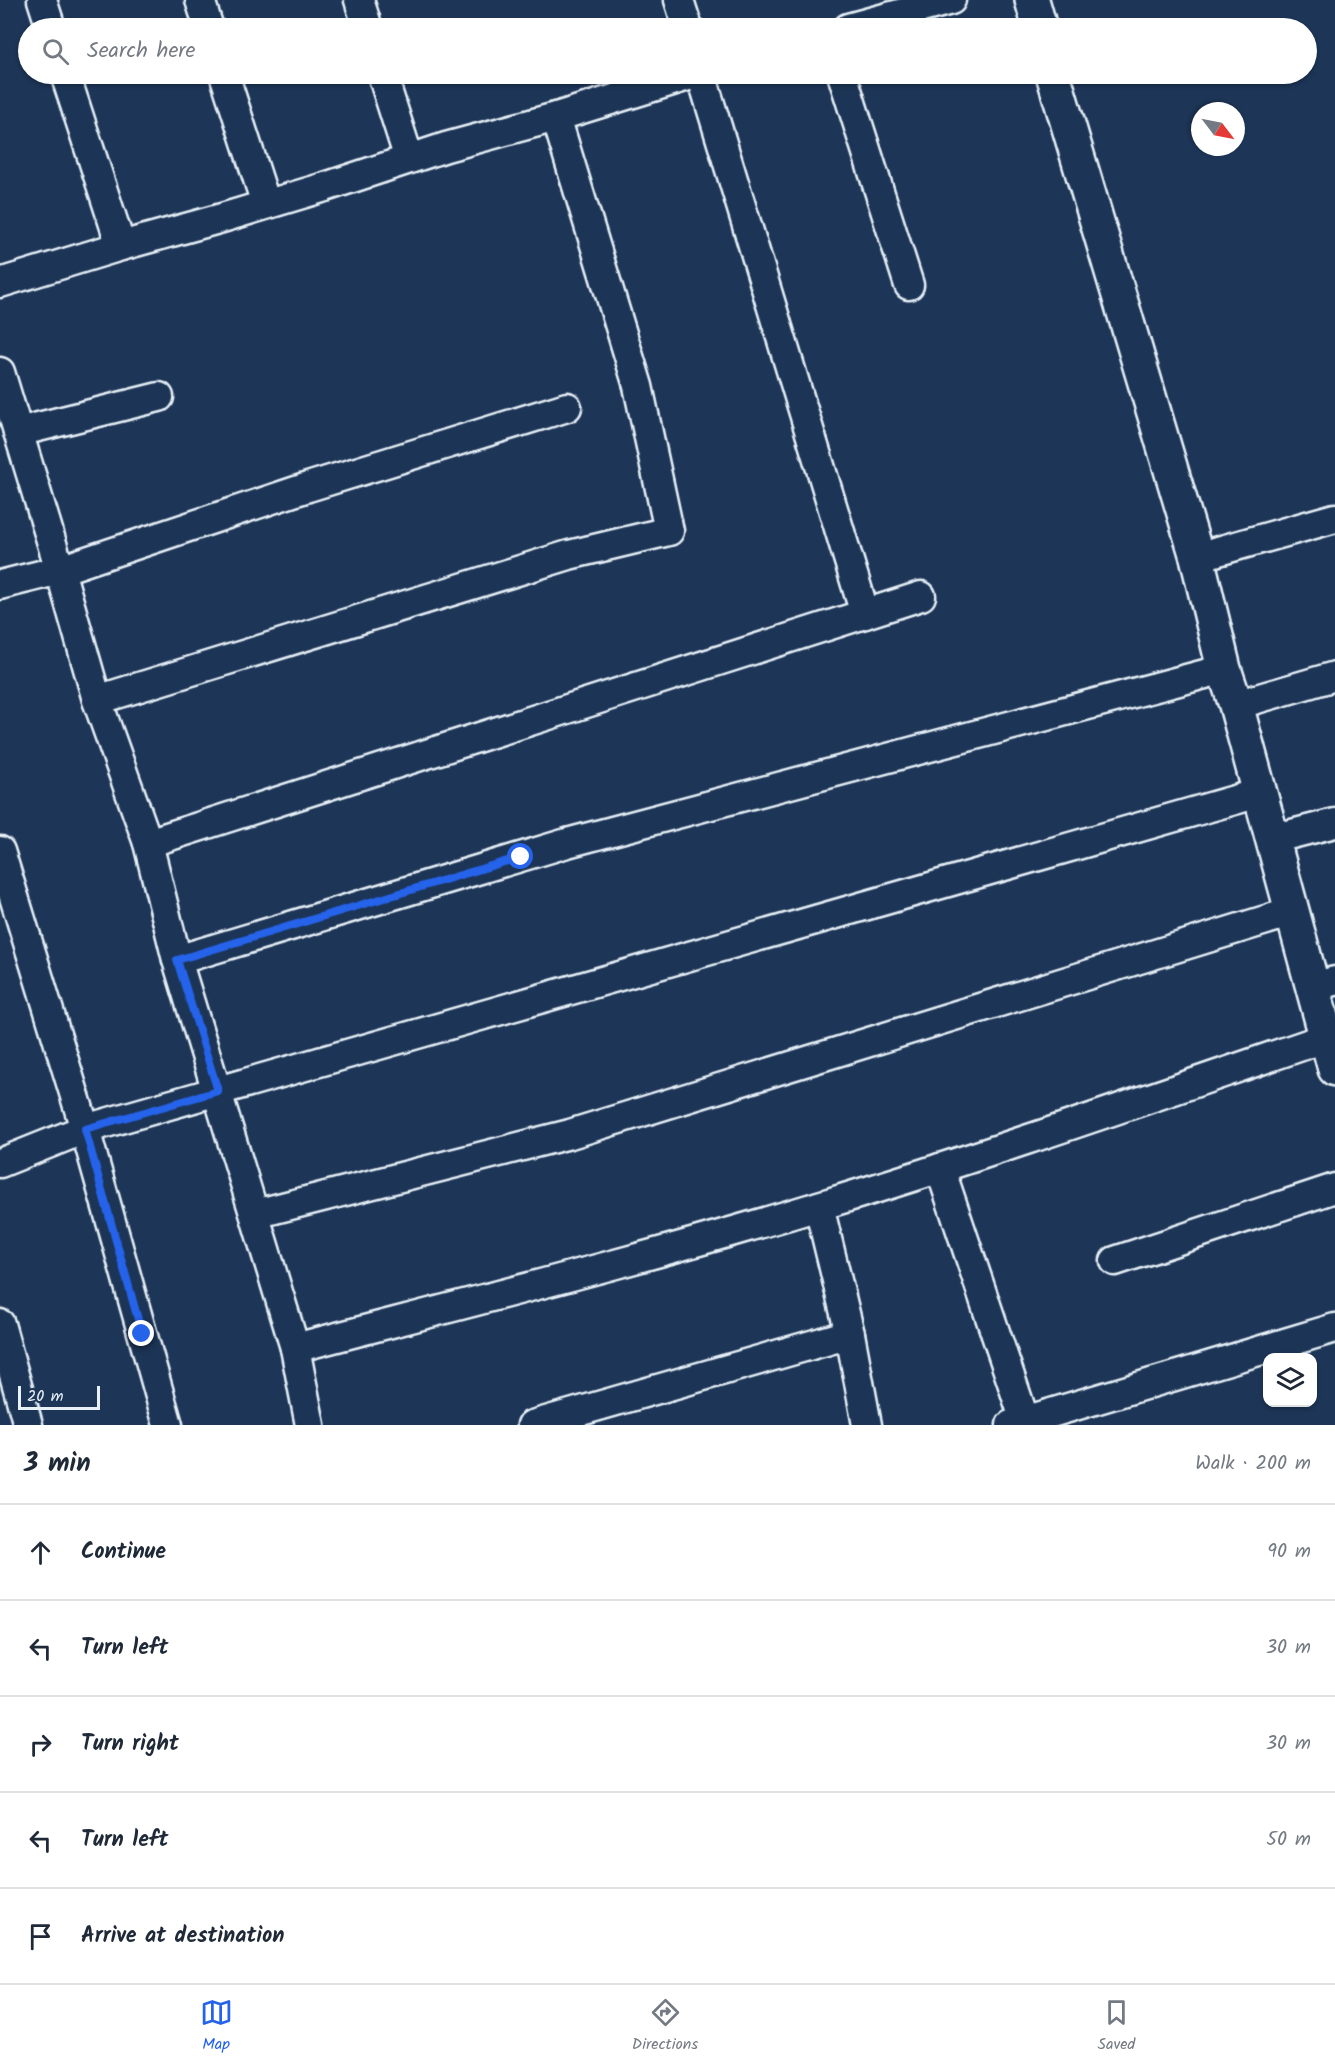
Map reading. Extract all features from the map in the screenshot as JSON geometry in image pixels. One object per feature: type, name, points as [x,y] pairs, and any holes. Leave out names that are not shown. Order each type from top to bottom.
[{"type":"street","points":[[42,0],[48,18]]},
{"type":"street","points":[[200,0],[206,18]]},
{"type":"street","points":[[358,0],[364,18]]},
{"type":"street","points":[[679,0],[685,18]]},
{"type":"street","points":[[885,18],[951,0]]},
{"type":"street","points":[[1032,0],[1037,18]]},
{"type":"street","points":[[68,84],[121,246]]},
{"type":"street","points":[[227,84],[266,204]]},
{"type":"street","points":[[385,84],[410,159]]},
{"type":"street","points":[[0,283],[326,187],[446,147],[556,117],[663,84]]},
{"type":"street","points":[[704,84],[866,614]]},
{"type":"street","points":[[845,84],[909,285]]},
{"type":"street","points":[[1056,84],[1197,557],[1224,669],[1236,705],[1292,912],[1323,984],[1325,1038],[1335,1069]]},
{"type":"street","points":[[97,700],[569,555],[669,531],[638,386],[556,117]]},
{"type":"street","points":[[0,372],[97,700],[148,843],[177,960],[295,1348],[310,1425]]},
{"type":"street","points":[[18,432],[159,397]]},
{"type":"street","points":[[0,585],[60,570],[308,487],[567,407]]},
{"type":"street","points":[[1197,557],[1335,518]]},
{"type":"street","points":[[148,843],[921,596]]},
{"type":"street","points":[[177,960],[567,843],[1224,669]]},
{"type":"street","points":[[1236,705],[1335,676]]},
{"type":"street","points":[[0,1163],[85,1129],[1260,793]]},
{"type":"street","points":[[1272,839],[1335,823]]},
{"type":"street","points":[[0,851],[85,1129],[168,1425]]},
{"type":"street","points":[[255,1214],[570,1134],[1292,912]]},
{"type":"street","points":[[295,1348],[544,1283],[819,1206],[940,1168],[1325,1038]]},
{"type":"street","points":[[940,1168],[1018,1423],[1335,1328]]},
{"type":"street","points":[[1115,1261],[1335,1188]]},
{"type":"street","points":[[819,1206],[850,1334],[867,1425]]},
{"type":"street","points":[[0,1324],[28,1425]]},
{"type":"street","points":[[532,1425],[850,1334]]},
{"type":"route","points":[[142,1334],[85,1129],[218,1091],[177,960],[521,857]]}]
